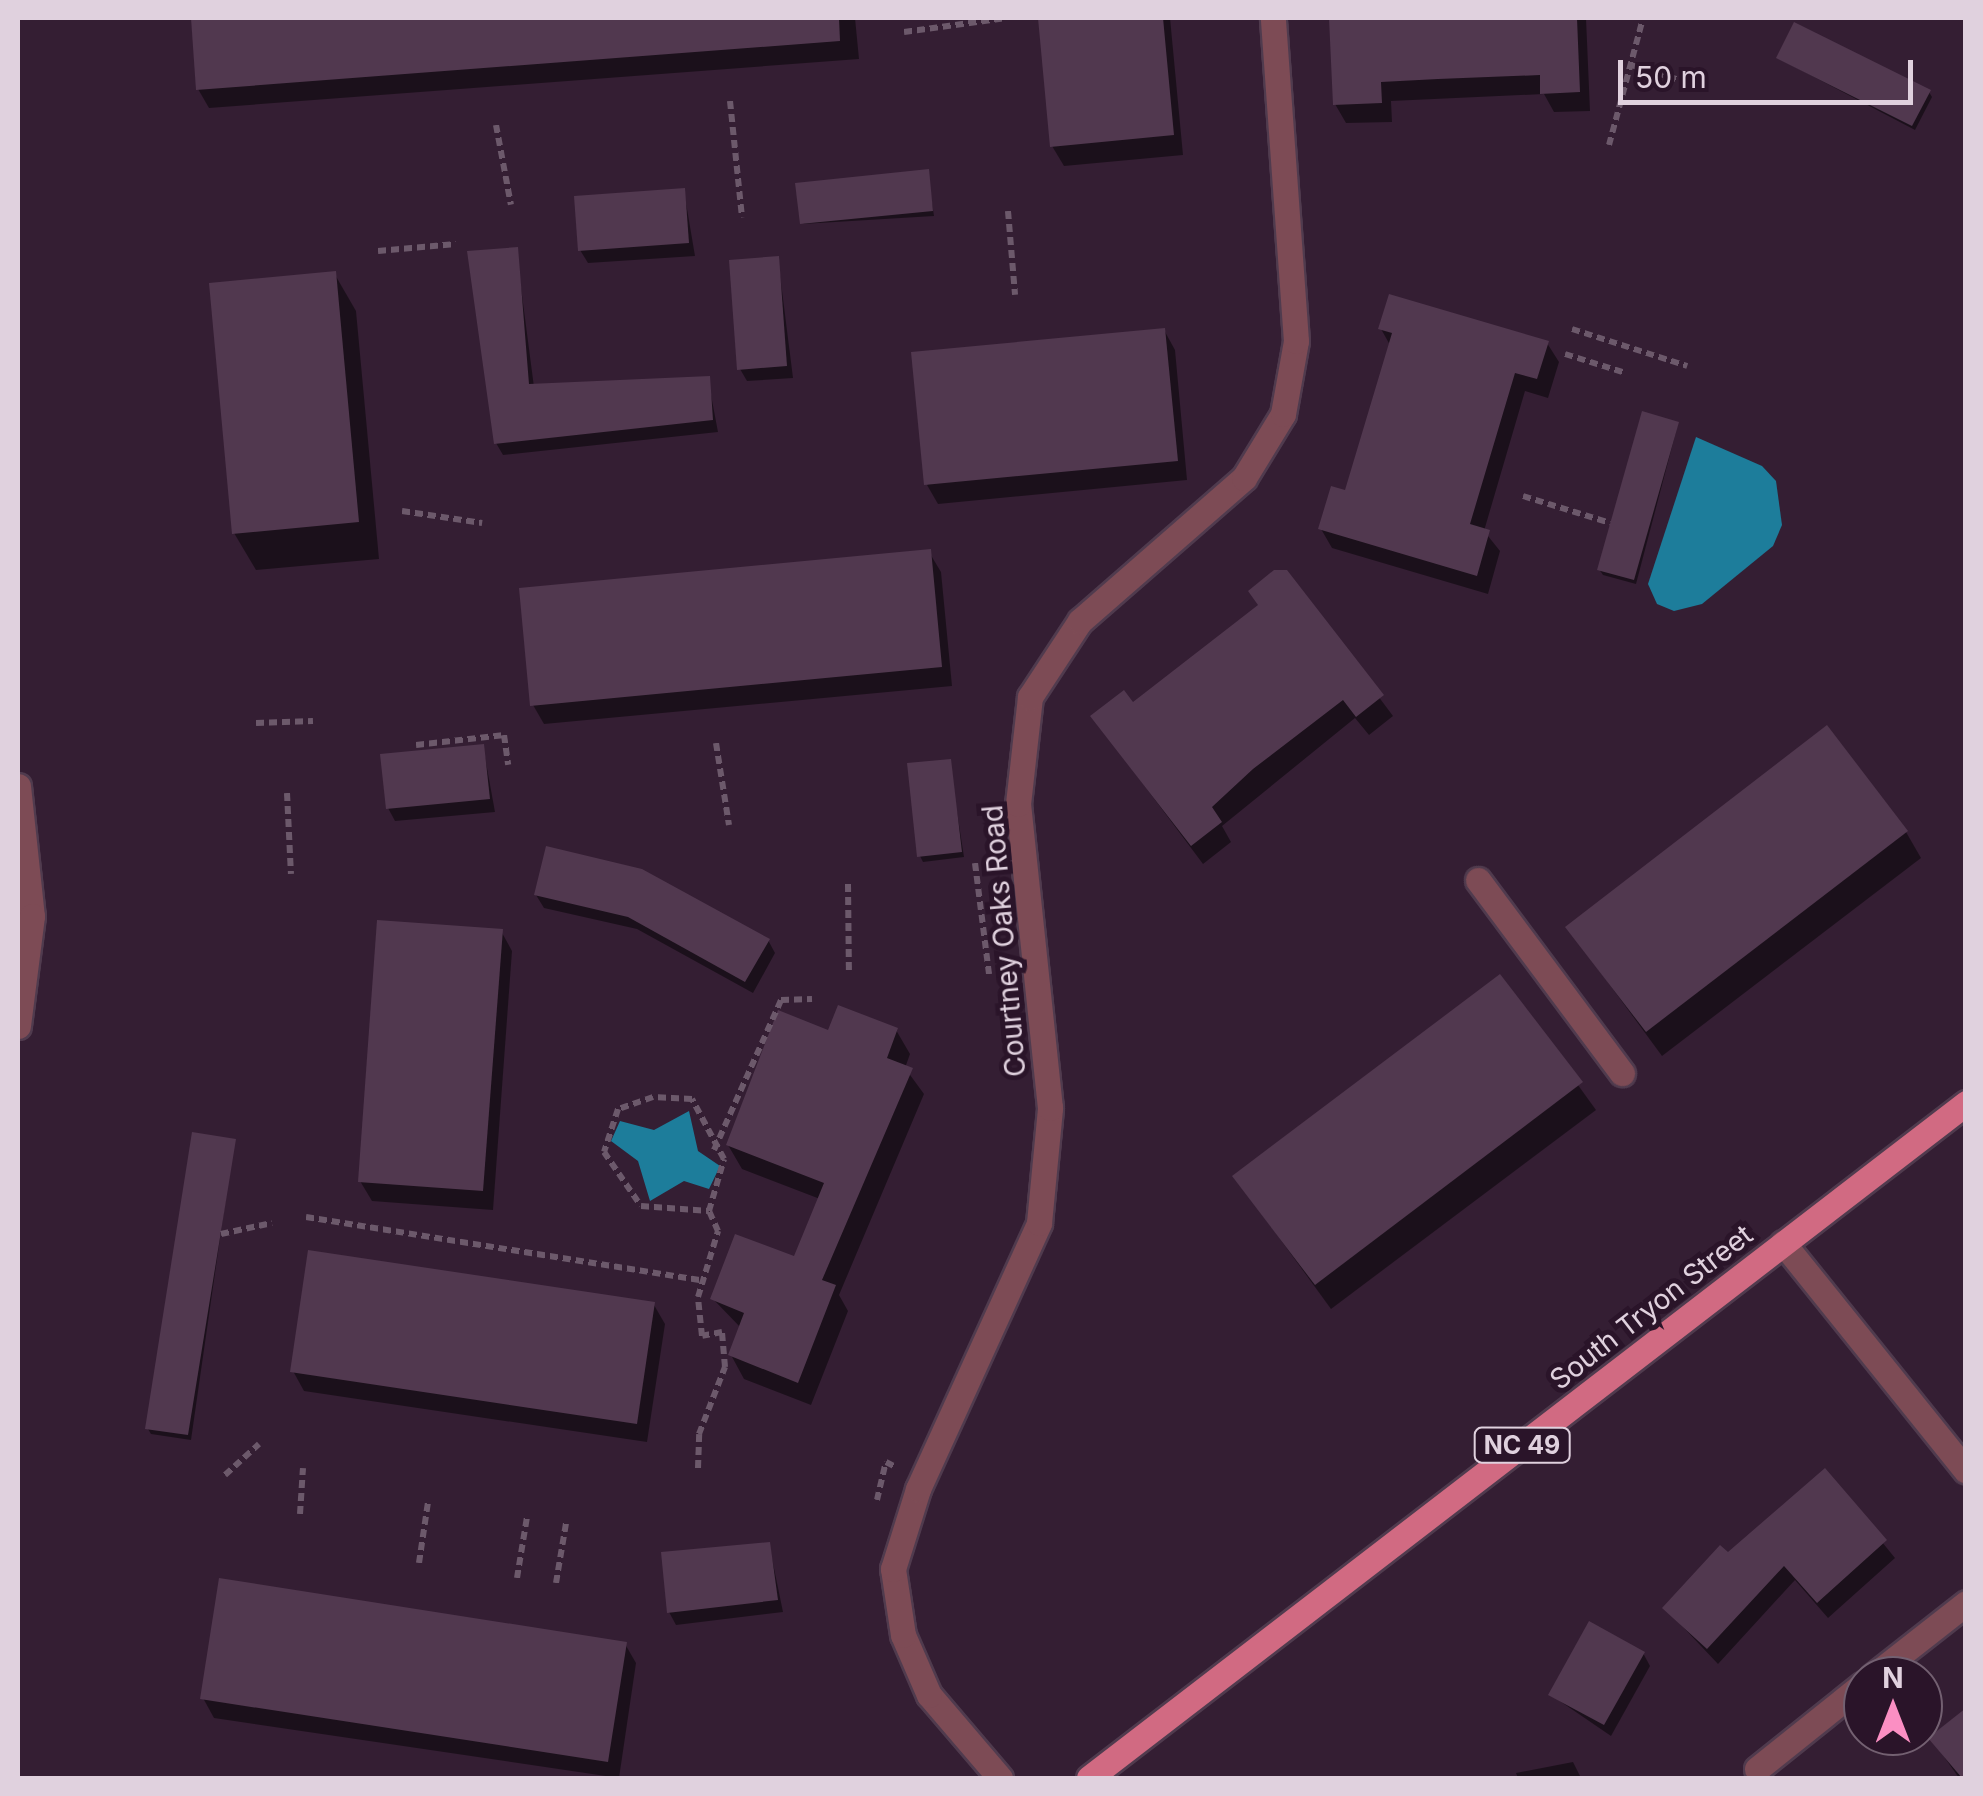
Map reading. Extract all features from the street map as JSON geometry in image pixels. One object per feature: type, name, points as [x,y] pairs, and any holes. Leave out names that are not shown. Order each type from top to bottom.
[{"type":"main road","name":"South Tryon Street","points":[[1088,1778],[1966,1103]]},
{"type":"street","name":"Courtney Oaks Road","points":[[1000,1778],[929,1695],[904,1635],[893,1569],[918,1489],[1039,1223],[1050,1108],[1018,804],[1030,697],[1080,621],[1244,478],[1282,414],[1296,341],[1273,18]]},
{"type":"street","points":[[18,786],[32,916],[18,1026]]},
{"type":"street","points":[[1478,880],[1622,1073]]},
{"type":"street","points":[[1783,1243],[1966,1471]]},
{"type":"street","points":[[1899,1656],[1966,1602]]},
{"type":"street","points":[[1757,1768],[1843,1700]]},
{"type":"path","points":[[904,32],[1006,18]]},
{"type":"path","points":[[1608,145],[1643,18]]},
{"type":"path","points":[[1631,66],[1686,82]]},
{"type":"path","points":[[730,102],[742,216]]},
{"type":"path","points":[[496,125],[511,206]]},
{"type":"path","points":[[1008,211],[1015,295]]},
{"type":"path","points":[[378,251],[456,244]]},
{"type":"path","points":[[1572,329],[1687,366]]},
{"type":"path","points":[[1565,354],[1626,373]]},
{"type":"path","points":[[1523,496],[1610,523]]},
{"type":"path","points":[[402,511],[482,523]]},
{"type":"path","points":[[256,723],[312,721]]},
{"type":"path","points":[[416,745],[504,735],[508,765]]},
{"type":"path","points":[[716,743],[729,825]]},
{"type":"path","points":[[287,794],[291,874]]},
{"type":"path","points":[[975,863],[989,974]]},
{"type":"path","points":[[848,884],[848,973]]},
{"type":"path","points":[[714,1150],[782,1000],[812,999]]},
{"type":"path","points":[[698,1468],[725,1348],[722,1332],[702,1336],[702,1280],[718,1231],[710,1211],[726,1171],[714,1150],[701,1107],[677,1095],[618,1109],[602,1142],[641,1206],[710,1211]]},
{"type":"path","points":[[306,1217],[702,1280]]},
{"type":"path","points":[[221,1234],[272,1223]]},
{"type":"path","points":[[225,1475],[260,1444]]},
{"type":"path","points":[[300,1514],[303,1468]]},
{"type":"path","points":[[420,1563],[428,1502]]},
{"type":"path","points":[[517,1578],[527,1518]]},
{"type":"path","points":[[556,1584],[566,1523]]},
{"type":"water","points":[[1696,437],[1762,466],[1776,481],[1782,525],[1773,546],[1702,604],[1674,611],[1657,604],[1648,584]]},
{"type":"water","points":[[689,1111],[698,1151],[720,1166],[709,1189],[684,1181],[650,1201],[638,1161],[611,1141],[620,1121],[654,1130]]},
{"type":"building","points":[[191,18],[839,18],[840,41],[196,90]]},
{"type":"building","points":[[1038,18],[1163,18],[1174,135],[1050,147]]},
{"type":"building","points":[[1329,18],[1577,18],[1580,92],[1540,94],[1540,75],[1381,82],[1382,103],[1333,105]]},
{"type":"building","points":[[1794,22],[1931,90],[1912,126],[1776,58]]},
{"type":"building","points":[[929,169],[933,211],[800,224],[795,183]]},
{"type":"building","points":[[685,188],[689,243],[578,251],[574,196]]},
{"type":"building","points":[[518,247],[529,384],[710,376],[713,420],[494,444],[467,251]]},
{"type":"building","points":[[779,256],[787,366],[737,370],[729,260]]},
{"type":"building","points":[[336,271],[359,522],[232,534],[209,283]]},
{"type":"building","points":[[1389,294],[1549,341],[1537,379],[1515,373],[1470,524],[1490,530],[1477,576],[1318,529],[1331,486],[1345,490],[1392,333],[1378,329]]},
{"type":"building","points":[[1165,328],[1178,461],[924,485],[911,352]]},
{"type":"building","points":[[1642,411],[1679,422],[1634,580],[1597,570]]},
{"type":"building","points":[[931,549],[942,667],[530,706],[519,588]]},
{"type":"building","points":[[1274,570],[1287,570],[1384,695],[1356,717],[1343,700],[1253,769],[1212,807],[1222,822],[1191,846],[1090,716],[1124,690],[1133,702],[1258,605],[1248,591]]},
{"type":"building","points":[[1827,725],[1908,831],[1646,1032],[1565,927]]},
{"type":"building","points":[[484,744],[490,799],[386,809],[380,754]]},
{"type":"building","points":[[951,759],[962,852],[917,857],[907,763]]},
{"type":"building","points":[[546,846],[642,869],[770,939],[745,982],[628,917],[534,895]]},
{"type":"building","points":[[377,920],[503,929],[483,1191],[358,1182]]},
{"type":"building","points":[[1500,974],[1583,1082],[1315,1285],[1232,1176]]},
{"type":"building","points":[[838,1005],[898,1028],[887,1058],[913,1068],[822,1280],[836,1285],[798,1383],[728,1355],[744,1313],[710,1299],[735,1234],[794,1256],[824,1183],[726,1145],[778,1010],[828,1030]]},
{"type":"building","points":[[192,1132],[236,1139],[188,1435],[145,1429]]},
{"type":"building","points":[[308,1250],[655,1302],[637,1424],[290,1372]]},
{"type":"building","points":[[1825,1468],[1887,1540],[1817,1603],[1784,1566],[1707,1649],[1662,1608],[1720,1545],[1728,1552]]},
{"type":"building","points":[[770,1542],[778,1600],[667,1613],[661,1552]]},
{"type":"building","points":[[219,1578],[627,1642],[608,1762],[200,1699]]},
{"type":"building","points":[[1589,1621],[1645,1652],[1604,1725],[1548,1695]]},
{"type":"building","points":[[1966,1708],[1966,1778],[1943,1756],[1943,1726]]}]
